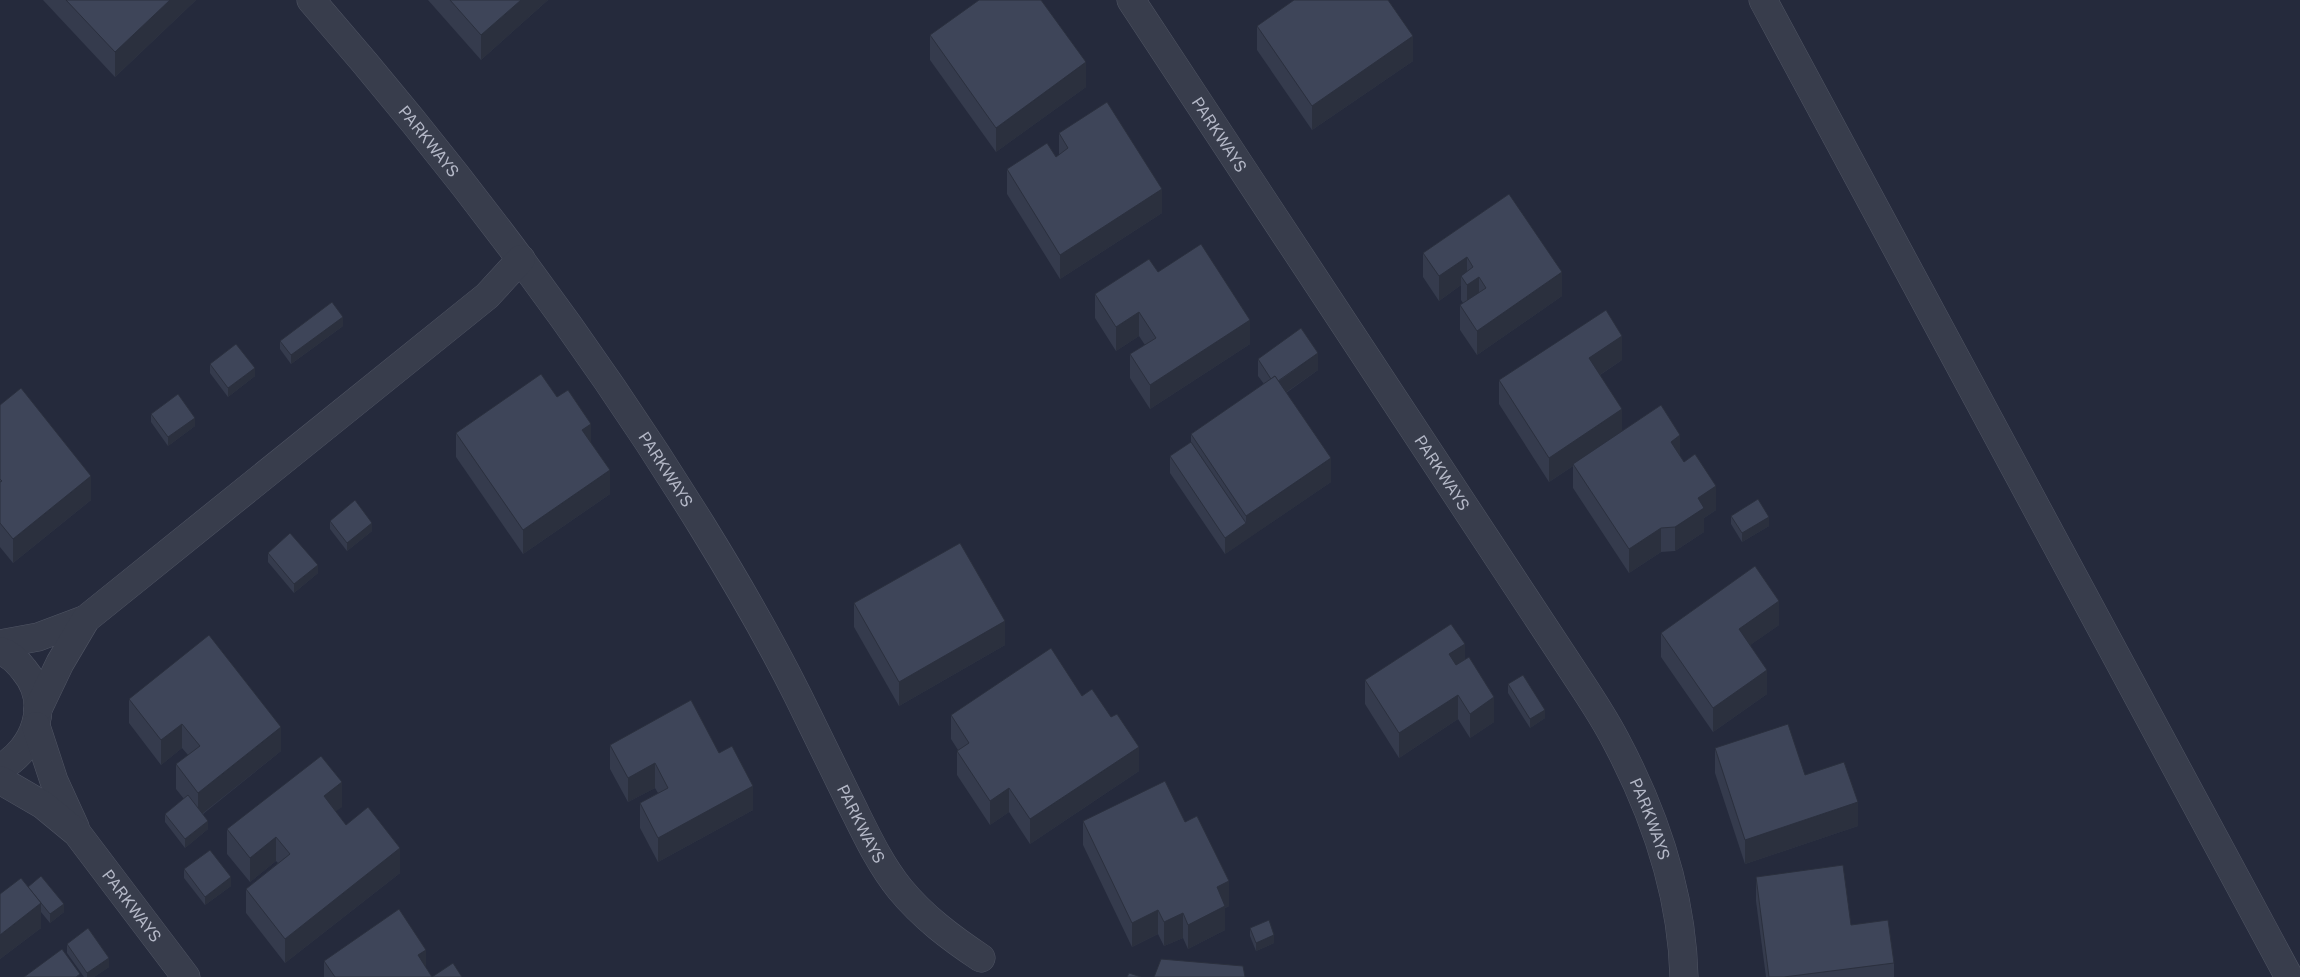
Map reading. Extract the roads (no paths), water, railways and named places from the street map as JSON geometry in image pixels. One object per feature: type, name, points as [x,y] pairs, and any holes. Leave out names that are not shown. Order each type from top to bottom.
[{"type":"street","name":"PARKWAYS","points":[[311,0],[371,68],[521,259],[613,388],[704,528],[786,673],[879,859],[900,888],[924,914],[951,938],[981,958]]},
{"type":"street","name":"PARKWAYS","points":[[1131,0],[1571,668],[1614,738],[1646,804],[1670,872],[1684,952],[1684,977]]},
{"type":"street","points":[[1762,0],[2289,977]]},
{"type":"street","points":[[0,644],[38,637],[86,619],[487,296],[521,259]]},
{"type":"street","points":[[0,768],[11,762],[22,752],[60,663],[86,619]]},
{"type":"street","name":"PARKWAYS","points":[[0,651],[18,662],[29,676],[36,692],[38,717],[54,781],[78,833],[186,977]]},
{"type":"street","name":"PARKWAYS","points":[[0,780],[37,801],[78,833]]}]
